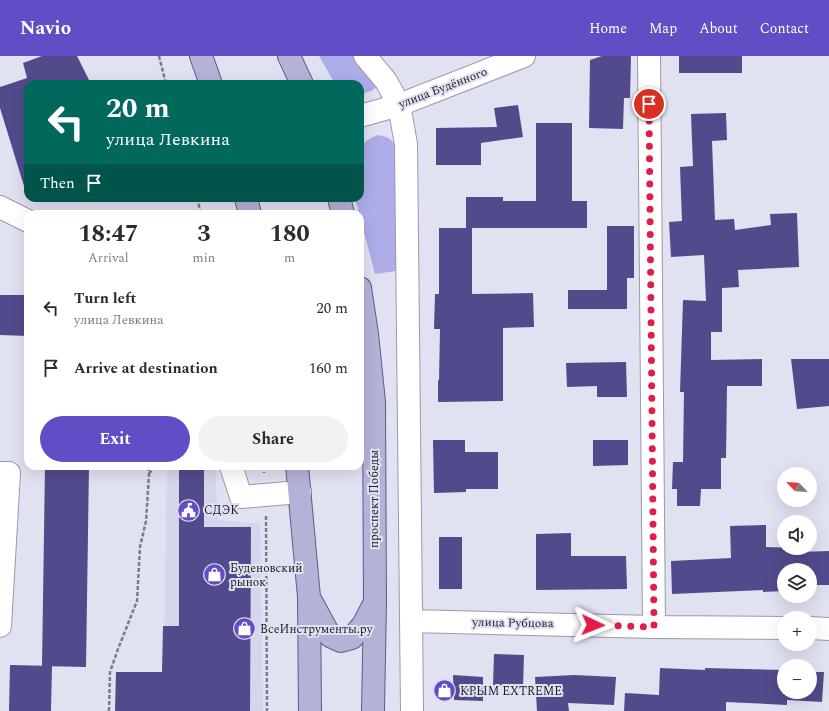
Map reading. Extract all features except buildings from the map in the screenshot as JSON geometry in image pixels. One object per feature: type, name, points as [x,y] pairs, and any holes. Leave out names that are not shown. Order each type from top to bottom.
[{"type":"main road","points":[[201,56],[210,80]]},
{"type":"main road","points":[[289,56],[300,80]]},
{"type":"main road","name":"проспект Победы","points":[[364,314],[374,402],[375,602],[373,711]]},
{"type":"main road","points":[[297,470],[300,492],[309,597],[310,711]]},
{"type":"main road","points":[[309,597],[330,636],[341,641],[352,638],[363,625],[375,602]]},
{"type":"street","points":[[365,56],[386,81],[399,105],[406,144],[412,711]]},
{"type":"street","name":"улица Будённого","points":[[364,115],[399,105],[524,56]]},
{"type":"street","points":[[649,56],[654,627]]},
{"type":"street","points":[[0,207],[24,219]]},
{"type":"street","points":[[232,470],[241,497],[300,492]]},
{"type":"street","points":[[0,473],[10,473],[0,626]]},
{"type":"street","name":"улица Рубцова","points":[[411,621],[654,627],[777,628]]},
{"type":"street","points":[[817,628],[829,629]]},
{"type":"path","points":[[159,56],[165,80]]},
{"type":"path","points":[[109,711],[110,672],[137,601],[140,547],[146,521],[148,470]]},
{"type":"path","points":[[149,475],[152,470]]},
{"type":"path","points":[[264,470],[266,496],[266,711]]},
{"type":"shaded area","points":[[319,56],[359,56],[377,86],[373,90],[364,93],[364,80],[333,80]]},
{"type":"shaded area","points":[[377,135],[388,138],[395,145],[398,153],[396,271],[375,274],[364,232],[364,210],[358,210],[356,202],[364,202],[364,143]]},
{"type":"shaded area","name":"Буденовский рынок","points":[[167,470],[215,470],[218,520],[260,524],[263,711],[163,711]]},
{"type":"place","name":"СДЭК","points":[[189,510]]},
{"type":"place","name":"Буденовский рынок","points":[[215,575]]},
{"type":"place","name":"ВсеИнструменты.ру","points":[[245,629]]},
{"type":"place","name":"КРЫМ EXTREME","points":[[444,691]]},
{"type":"route","points":[[593,625],[654,627],[649,104]]}]
